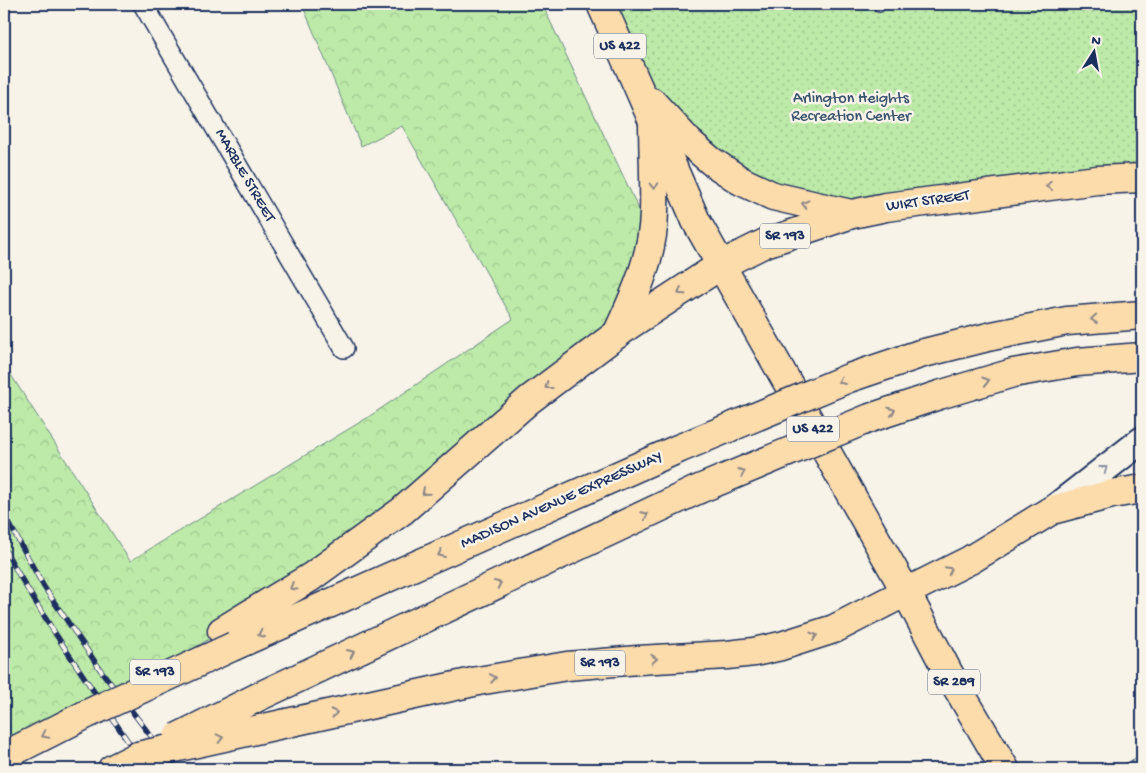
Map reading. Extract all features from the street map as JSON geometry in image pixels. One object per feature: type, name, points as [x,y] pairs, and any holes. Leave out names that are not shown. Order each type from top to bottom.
[{"type":"main road","name":"US 422","points":[[600,4],[653,120],[696,221],[906,592]]},
{"type":"main road","name":"US 422","points":[[639,89],[689,142],[711,161],[741,181],[773,196],[852,214]]},
{"type":"main road","points":[[616,336],[641,280],[650,241],[654,214],[653,120]]},
{"type":"main road","name":"WIRT STREET","points":[[721,265],[765,243],[852,214],[886,207],[1097,180],[1142,170]]},
{"type":"main road","name":"US 422","points":[[1097,180],[1142,178]]},
{"type":"main road","name":"SR 193","points":[[228,639],[311,576],[402,511],[529,400],[630,325],[721,265]]},
{"type":"main road","name":"MADISON AVENUE EXPRESSWAY","points":[[4,756],[228,639],[849,378],[920,354],[992,336],[1067,320],[1142,315]]},
{"type":"main road","points":[[138,756],[260,696],[697,490],[870,418],[1013,373],[1077,362],[1139,357]]},
{"type":"main road","points":[[906,592],[970,560],[1052,510],[1142,440]]},
{"type":"main road","points":[[1052,510],[1112,494],[1142,489]]},
{"type":"main road","name":"SR 193","points":[[112,769],[138,756],[478,681],[567,666],[638,660],[727,656],[781,646],[834,629],[906,592]]},
{"type":"main road","name":"SR 289","points":[[906,592],[948,672],[1005,769]]},
{"type":"street","name":"MARBLE STREET","points":[[143,4],[344,348]]},
{"type":"lane","points":[[1128,769],[1142,760]]},
{"type":"green space","points":[[302,4],[542,4],[651,235],[616,336],[222,631],[87,714],[4,756],[4,364],[130,561],[367,418],[513,319],[402,126],[361,146]]},
{"type":"green space","name":"Arlington Heights Recreation Center","points":[[601,4],[1142,4],[1142,169],[886,207],[773,196],[639,89]]},
{"type":"railway","points":[[4,514],[44,587],[102,672],[176,769]]},
{"type":"railway","points":[[4,548],[68,654],[138,756],[149,769]]}]
